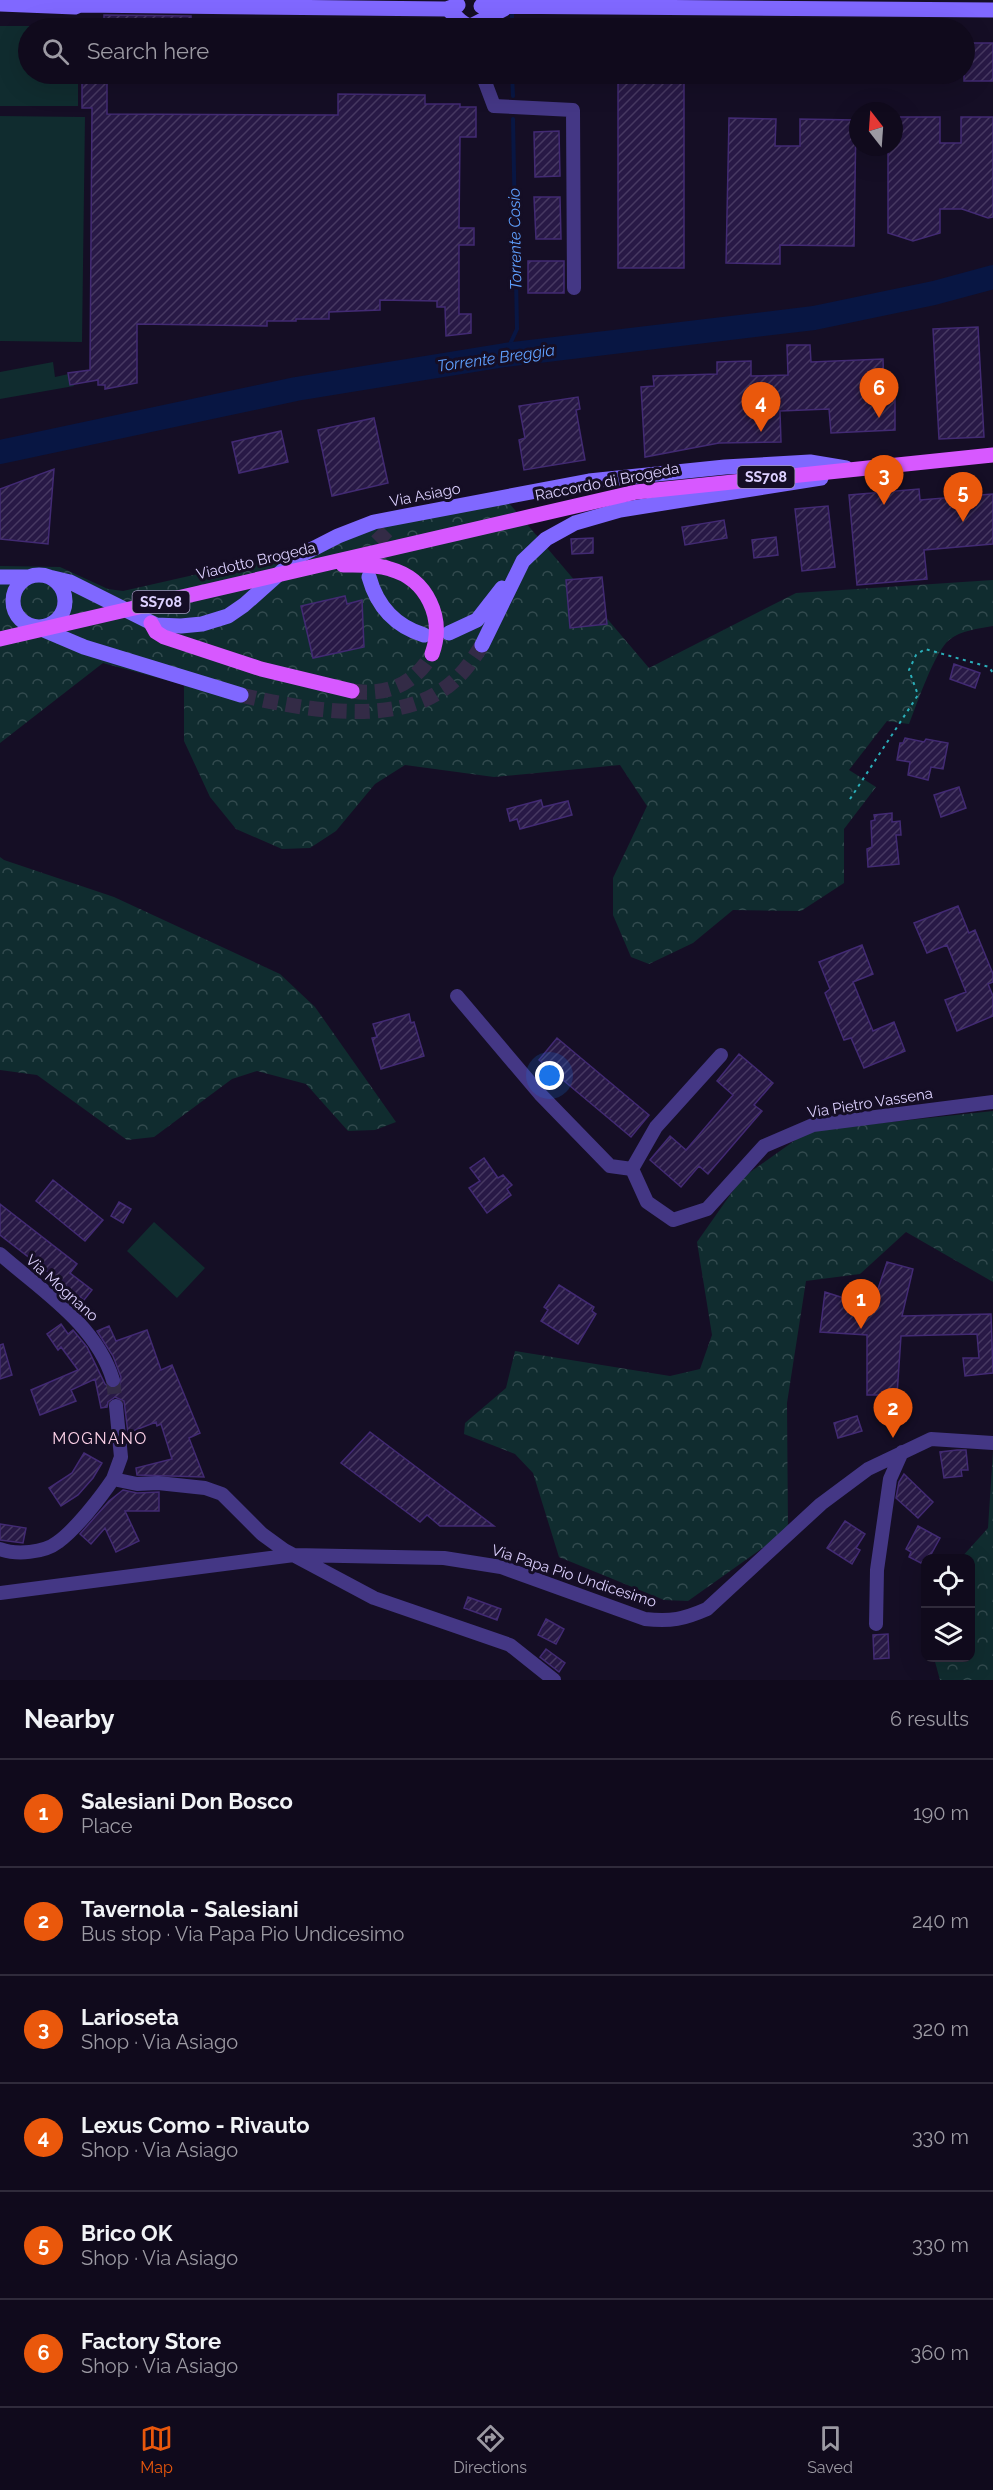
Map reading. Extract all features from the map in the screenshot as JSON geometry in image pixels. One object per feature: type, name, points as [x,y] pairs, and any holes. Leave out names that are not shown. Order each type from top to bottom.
[{"type":"main road","name":"Via Asiago","points":[[846,468],[993,454]]},
{"type":"main road","name":"Raccordo di Brogeda","points":[[414,542],[636,492],[846,468]]},
{"type":"main road","name":"Viadotto Brogeda","points":[[0,639],[414,542]]},
{"type":"main road","name":"SS708","points":[[322,564],[377,566],[391,569],[410,579],[424,592],[434,611],[436,631],[432,654]]},
{"type":"main road","name":"SS708","points":[[152,623],[156,632],[164,637],[261,669],[352,691]]},
{"type":"street","points":[[118,0],[137,4]]},
{"type":"street","points":[[0,4],[68,2],[499,10],[509,8],[993,10]]},
{"type":"street","points":[[486,84],[494,106],[573,110],[574,288]]},
{"type":"street","name":"Via Asiago","points":[[49,577],[70,582],[152,623],[181,626],[202,624],[228,616],[244,605],[298,556],[355,528],[589,481],[726,467],[810,462],[846,468]]},
{"type":"street","name":"Via Asiago","points":[[482,645],[523,561],[558,531],[592,517],[814,480],[846,468]]},
{"type":"street","name":"SS708","points":[[390,528],[415,515]]},
{"type":"street","name":"SS708","points":[[449,633],[477,620],[523,561]]},
{"type":"street","name":"SS708","points":[[0,577],[28,577],[38,574],[49,577]]},
{"type":"street","points":[[28,577],[18,585],[12,600],[15,613],[30,624],[45,626],[56,620],[65,604],[62,588],[49,577]]},
{"type":"street","points":[[369,577],[373,591],[386,611],[403,627],[424,635]]},
{"type":"street","points":[[0,612],[84,646],[241,694]]},
{"type":"street","points":[[457,996],[540,1094],[610,1166],[632,1169],[656,1127],[721,1056]]},
{"type":"street","name":"Via Pietro Vassena","points":[[632,1169],[647,1202],[673,1220],[707,1209],[764,1146],[813,1125],[993,1102]]},
{"type":"street","name":"Via Mognano","points":[[0,1254],[79,1322],[110,1368],[113,1380]]},
{"type":"street","points":[[0,1549],[27,1552],[48,1548],[59,1542],[99,1500],[113,1479],[121,1457],[116,1406]]},
{"type":"street","name":"Via Papa Pio Undicesimo","points":[[0,1593],[294,1555],[444,1558],[501,1567],[645,1619],[664,1621],[684,1619],[707,1609],[821,1504],[868,1469],[931,1439],[993,1443]]},
{"type":"street","points":[[876,1624],[877,1570],[890,1479],[902,1452]]},
{"type":"street","points":[[113,1479],[137,1484],[158,1483],[206,1488],[222,1494],[262,1534],[294,1555],[374,1598],[510,1645],[554,1680]]},
{"type":"path","points":[[850,799],[918,695],[909,670],[916,655],[925,649],[990,667],[993,673]]},
{"type":"green space","points":[[0,26],[18,26],[18,84],[78,84],[78,106],[0,106]]},
{"type":"green space","points":[[0,116],[85,117],[82,342],[0,341]]},
{"type":"green space","points":[[53,362],[55,377],[73,373],[74,386],[0,399],[0,372]]},
{"type":"green space","points":[[503,496],[649,668],[796,593],[993,580],[993,626],[964,632],[949,640],[932,667],[909,724],[887,721],[849,770],[876,787],[844,829],[844,883],[801,911],[733,910],[693,943],[649,964],[631,957],[613,915],[613,878],[647,806],[620,765],[494,777],[405,765],[375,784],[336,831],[310,848],[282,849],[236,829],[210,797],[184,741],[184,685],[103,663],[0,743],[0,566],[60,567],[108,589],[123,591],[242,564]]},
{"type":"green space","points":[[0,857],[114,897],[280,974],[315,1007],[396,1122],[375,1130],[348,1131],[306,1084],[257,1071],[232,1079],[154,1137],[127,1140],[37,1075],[0,1070]]},
{"type":"green space","points":[[993,1111],[993,1282],[906,1232],[860,1274],[806,1281],[787,1403],[788,1530],[688,1601],[664,1600],[559,1557],[533,1473],[515,1454],[464,1434],[465,1423],[506,1388],[515,1351],[670,1376],[700,1369],[712,1335],[697,1242],[742,1178],[808,1131]]},
{"type":"green space","points":[[154,1222],[205,1268],[177,1298],[127,1251]]},
{"type":"green space","points":[[993,1451],[993,1680],[940,1680],[935,1662],[975,1662],[975,1554],[965,1554],[988,1528]]},
{"type":"building","points":[[104,15],[191,16],[191,18],[104,18]]},
{"type":"building","points":[[975,43],[993,43],[993,81],[975,81]]},
{"type":"building","points":[[82,84],[107,84],[107,114],[338,115],[338,94],[425,95],[425,104],[460,104],[460,107],[476,107],[476,137],[460,137],[459,228],[474,228],[474,245],[459,245],[459,314],[471,314],[471,333],[446,336],[445,307],[437,307],[437,301],[380,300],[380,310],[329,312],[329,319],[267,321],[267,326],[137,324],[137,383],[105,389],[105,385],[98,385],[98,380],[70,385],[68,373],[90,370],[92,108],[82,108]]},
{"type":"building","points":[[618,84],[684,84],[684,268],[618,268]]},
{"type":"building","points":[[903,117],[940,117],[940,143],[961,143],[961,117],[993,117],[993,217],[988,218],[962,209],[940,209],[940,233],[913,241],[888,233],[888,156],[903,156]]},
{"type":"building","points":[[729,118],[776,119],[775,146],[800,146],[800,119],[849,120],[849,156],[855,156],[854,246],[780,245],[780,264],[726,263]]},
{"type":"building","points":[[559,131],[560,176],[535,177],[534,132]]},
{"type":"building","points":[[534,197],[560,197],[561,239],[536,239]]},
{"type":"building","points":[[528,261],[564,261],[564,293],[528,293]]},
{"type":"building","points":[[978,327],[984,437],[939,439],[933,329]]},
{"type":"building","points":[[787,345],[810,345],[811,362],[883,359],[884,387],[895,387],[895,430],[831,433],[829,409],[780,411],[781,442],[719,443],[645,457],[641,387],[654,386],[653,376],[717,374],[717,362],[751,361],[751,376],[788,375]]},
{"type":"building","points":[[578,397],[580,409],[576,410],[585,460],[524,470],[519,440],[525,438],[519,406]]},
{"type":"building","points":[[374,418],[388,483],[332,496],[318,430]]},
{"type":"building","points":[[281,431],[288,462],[239,473],[232,442]]},
{"type":"building","points":[[54,469],[48,544],[0,539],[0,489]]},
{"type":"building","points":[[919,489],[920,500],[993,494],[993,544],[924,550],[927,579],[857,585],[849,495]]},
{"type":"building","points":[[828,506],[835,567],[802,571],[795,509]]},
{"type":"building","points":[[724,520],[727,538],[685,545],[682,527]]},
{"type":"building","points":[[776,537],[778,555],[754,558],[752,540]]},
{"type":"building","points":[[593,538],[593,553],[572,554],[571,539]]},
{"type":"building","points":[[602,577],[607,624],[570,628],[566,580]]},
{"type":"building","points":[[345,596],[347,604],[362,600],[364,647],[313,658],[301,606]]},
{"type":"building","points":[[954,664],[980,673],[975,688],[950,679]]},
{"type":"building","points":[[905,738],[948,743],[943,769],[931,767],[928,780],[908,775],[910,762],[897,760],[900,743],[903,743]]},
{"type":"building","points":[[959,787],[966,808],[941,817],[934,795]]},
{"type":"building","points":[[541,800],[543,807],[568,801],[572,815],[520,829],[517,819],[510,821],[507,809]]},
{"type":"building","points":[[892,813],[892,822],[900,821],[901,835],[896,835],[899,864],[868,867],[867,849],[872,847],[871,821],[875,820],[874,815]]},
{"type":"building","points":[[958,906],[969,933],[975,930],[993,974],[993,982],[988,984],[993,996],[993,1016],[957,1031],[945,1000],[966,992],[947,945],[927,953],[914,923]]},
{"type":"building","points":[[862,945],[873,974],[853,982],[873,1031],[894,1022],[905,1051],[864,1068],[851,1038],[844,1040],[825,993],[830,989],[819,962]]},
{"type":"building","points":[[409,1014],[411,1023],[414,1022],[424,1056],[381,1069],[372,1038],[377,1037],[373,1024]]},
{"type":"building","points":[[557,1038],[649,1115],[631,1137],[539,1060]]},
{"type":"building","points":[[739,1054],[773,1083],[754,1105],[762,1111],[708,1174],[699,1166],[681,1187],[650,1160],[670,1136],[686,1150],[733,1095],[717,1081]]},
{"type":"building","points":[[484,1158],[498,1178],[503,1175],[512,1185],[507,1189],[511,1195],[487,1213],[469,1188],[480,1181],[470,1168]]},
{"type":"building","points":[[53,1180],[103,1220],[85,1241],[36,1201]]},
{"type":"building","points":[[119,1202],[131,1209],[123,1223],[111,1216]]},
{"type":"building","points":[[0,1204],[77,1264],[70,1273],[92,1290],[84,1300],[0,1235]]},
{"type":"building","points":[[887,1262],[913,1269],[902,1316],[991,1314],[993,1373],[965,1376],[963,1358],[979,1358],[977,1334],[901,1336],[897,1395],[867,1395],[867,1335],[820,1332],[825,1292],[872,1307]]},
{"type":"building","points":[[559,1285],[594,1307],[592,1311],[596,1314],[578,1344],[541,1321],[548,1310],[544,1307]]},
{"type":"building","points":[[61,1324],[68,1334],[73,1330],[87,1347],[105,1384],[112,1389],[120,1385],[121,1377],[113,1356],[97,1331],[109,1326],[116,1341],[147,1330],[161,1370],[172,1365],[200,1433],[189,1438],[204,1477],[137,1475],[136,1468],[172,1459],[161,1424],[157,1426],[156,1422],[128,1433],[124,1401],[115,1397],[108,1402],[107,1407],[101,1408],[95,1379],[71,1390],[76,1401],[40,1415],[31,1390],[78,1370],[61,1347],[58,1350],[47,1334]]},
{"type":"building","points":[[3,1344],[12,1375],[0,1379],[0,1345]]},
{"type":"building","points":[[857,1416],[862,1431],[838,1438],[834,1423]]},
{"type":"building","points":[[370,1432],[494,1526],[440,1526],[427,1515],[420,1522],[341,1463]]},
{"type":"building","points":[[966,1450],[968,1470],[961,1470],[962,1476],[944,1478],[940,1452]]},
{"type":"building","points":[[84,1453],[102,1463],[78,1495],[61,1506],[49,1488],[72,1473]]},
{"type":"building","points":[[904,1474],[933,1502],[918,1518],[896,1498],[899,1482]]},
{"type":"building","points":[[123,1490],[137,1493],[159,1492],[159,1511],[125,1511],[139,1541],[116,1552],[105,1528],[91,1544],[80,1534],[109,1501]]},
{"type":"building","points":[[845,1521],[865,1534],[856,1548],[860,1550],[852,1564],[827,1548]]},
{"type":"building","points":[[0,1524],[26,1528],[23,1543],[0,1540]]},
{"type":"building","points":[[918,1526],[940,1538],[931,1554],[921,1554],[921,1563],[909,1557],[911,1552],[906,1549]]},
{"type":"building","points":[[468,1597],[501,1609],[497,1620],[464,1608]]},
{"type":"building","points":[[546,1619],[564,1629],[556,1644],[538,1635]]},
{"type":"building","points":[[888,1634],[889,1658],[874,1659],[873,1635]]},
{"type":"building","points":[[546,1649],[565,1663],[559,1672],[540,1657]]},
{"type":"waterway","name":"Torrente Cosio","points":[[512,10],[512,18]]},
{"type":"waterway","name":"Torrente Cosio","points":[[512,84],[513,96]]},
{"type":"waterway","name":"Torrente Cosio","points":[[505,355],[517,329],[513,119]]},
{"type":"waterway","name":"Torrente Breggia","points":[[0,452],[296,389],[505,355],[814,318],[934,293],[993,277]]},
{"type":"tunnel","points":[[368,562],[371,547],[390,528]]},
{"type":"tunnel","points":[[241,695],[314,709],[342,711],[394,709],[418,702],[446,688],[464,671],[482,645]]},
{"type":"tunnel","points":[[352,691],[376,692],[398,686],[417,674],[432,654]]},
{"type":"tunnel","points":[[113,1380],[116,1406]]},
{"type":"place","name":"Factory Store","points":[[879,418]]},
{"type":"place","name":"Lexus Como - Rivauto","points":[[761,432]]},
{"type":"place","name":"Larioseta","points":[[884,505]]},
{"type":"place","name":"Brico OK","points":[[963,522]]},
{"type":"place","name":"Salesiani Don Bosco","points":[[861,1329]]},
{"type":"place","name":"Tavernola - Salesiani","points":[[893,1438]]},
{"type":"district","name":"MOGNANO","points":[[100,1438]]}]
